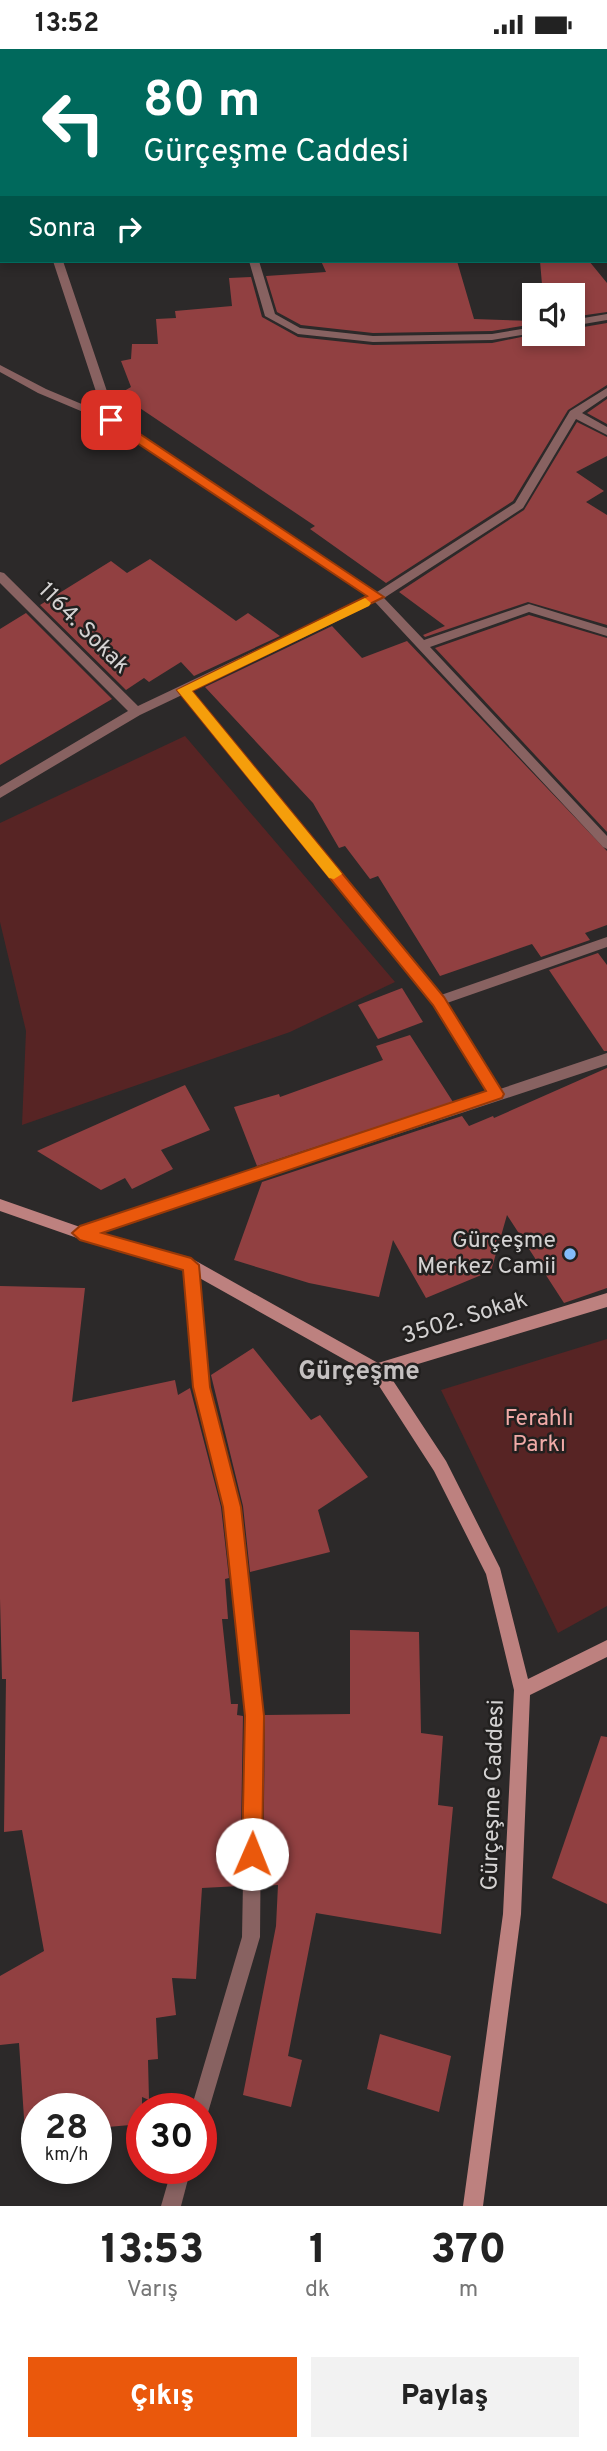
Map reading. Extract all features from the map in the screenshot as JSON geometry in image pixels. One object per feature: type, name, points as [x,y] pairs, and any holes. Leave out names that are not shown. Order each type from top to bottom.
[{"type":"main road","name":"Gürçeşme Caddesi","points":[[0,1205],[80,1233],[191,1265],[377,1370],[440,1466],[494,1573],[522,1690],[512,1914],[473,2206]]},
{"type":"main road","name":"3502. Sokak","points":[[377,1370],[607,1300]]},
{"type":"main road","points":[[522,1690],[607,1648]]},
{"type":"street","points":[[59,263],[111,420]]},
{"type":"street","points":[[255,263],[271,316],[298,331],[373,339],[492,337],[522,332]]},
{"type":"street","points":[[585,321],[607,317]]},
{"type":"street","points":[[0,368],[42,391],[111,420],[377,597],[607,844]]},
{"type":"street","points":[[0,793],[136,712],[377,597],[519,505],[575,413],[607,391]]},
{"type":"street","points":[[575,413],[607,432]]},
{"type":"street","name":"1164. Sokak","points":[[0,576],[136,712]]},
{"type":"street","points":[[422,645],[529,608],[607,632]]},
{"type":"street","points":[[184,690],[438,1001],[496,1094]]},
{"type":"street","points":[[438,1001],[607,942]]},
{"type":"street","points":[[80,1233],[607,1059]]},
{"type":"street","points":[[191,1265],[201,1387],[232,1507],[254,1716],[251,1937],[205,2093]]},
{"type":"street","points":[[171,2206],[177,2184]]},
{"type":"green space","points":[[185,736],[395,982],[290,1032],[22,1125],[26,1031],[0,922],[0,823]]},
{"type":"green space","name":"Ferahlı Parkı","points":[[607,1339],[607,1606],[558,1633],[441,1390]]},
{"type":"building","points":[[322,263],[458,263],[474,319],[522,321],[522,326],[492,331],[373,333],[301,325],[277,312],[266,276],[326,272]]},
{"type":"building","points":[[540,263],[591,263],[607,283],[607,312],[585,315],[585,283],[542,283]]},
{"type":"building","points":[[251,277],[262,317],[298,337],[373,345],[492,343],[522,337],[522,346],[585,346],[585,327],[607,323],[607,385],[568,410],[513,501],[386,583],[310,529],[315,526],[119,394],[131,387],[121,361],[131,359],[132,344],[158,344],[156,319],[176,318],[175,311],[232,306],[229,278]]},
{"type":"building","points":[[607,399],[607,424],[587,413]]},
{"type":"building","points":[[577,422],[607,437],[607,456],[576,472],[604,491],[586,502],[607,515],[607,625],[528,602],[425,637],[423,635],[445,626],[399,592],[524,510]]},
{"type":"building","points":[[150,559],[236,621],[248,613],[280,636],[194,676],[181,662],[149,682],[144,678],[126,690],[40,605],[111,561],[127,573]]},
{"type":"building","points":[[26,613],[112,699],[0,765],[0,629]]},
{"type":"building","points":[[529,615],[607,638],[607,832],[435,648]]},
{"type":"building","points":[[332,626],[362,658],[407,641],[607,851],[607,925],[585,933],[590,940],[541,957],[532,944],[440,976],[378,876],[370,879],[345,846],[339,848],[313,803],[205,687]]},
{"type":"building","points":[[598,953],[607,965],[607,1051],[604,1051],[549,970]]},
{"type":"building","points":[[402,988],[423,1022],[378,1039],[358,1005]]},
{"type":"building","points":[[410,1035],[453,1102],[257,1166],[234,1107],[279,1094],[280,1097],[383,1060],[376,1046]]},
{"type":"building","points":[[607,1068],[607,1288],[564,1303],[507,1215],[491,1271],[426,1298],[393,1240],[379,1297],[309,1283],[234,1260],[262,1182],[462,1116],[469,1126],[493,1116],[494,1118]]},
{"type":"building","points":[[185,1085],[210,1130],[161,1150],[173,1169],[132,1189],[125,1178],[101,1190],[37,1151]]},
{"type":"building","points":[[0,1286],[85,1288],[72,1402],[175,1380],[178,1395],[190,1388],[221,1507],[229,1578],[225,1579],[228,1619],[222,1619],[231,1704],[238,1704],[237,1715],[243,1716],[240,1886],[202,1888],[196,1979],[172,1978],[176,2015],[156,2018],[158,2059],[148,2060],[149,2093],[126,2093],[126,2125],[112,2127],[112,2093],[22,2093],[19,2043],[0,2045],[0,1976],[44,1951],[22,1830],[4,1832],[6,1679],[2,1679]]},
{"type":"building","points":[[253,1348],[311,1420],[320,1415],[368,1477],[318,1510],[330,1552],[250,1572],[243,1506],[211,1375]]},
{"type":"building","points":[[350,1630],[419,1632],[421,1733],[443,1736],[438,1805],[453,1807],[441,1934],[316,1913],[288,2056],[302,2060],[291,2107],[243,2095],[276,1926],[278,1885],[263,1886],[265,1715],[350,1714]]},
{"type":"building","points":[[601,1736],[607,1737],[607,1904],[552,1878]]},
{"type":"building","points":[[380,2034],[451,2056],[439,2112],[367,2089]]},
{"type":"slow traffic","points":[[334,874],[184,690],[365,603]]},
{"type":"place","name":"Gürçeşme Merkez Camii","points":[[570,1254]]},
{"type":"district","name":"Gürçeşme","points":[[359,1372]]},
{"type":"route","points":[[111,420],[377,597],[184,690],[438,1001],[496,1094],[80,1233],[191,1265],[201,1387],[232,1507],[254,1716],[252,1854]]}]
